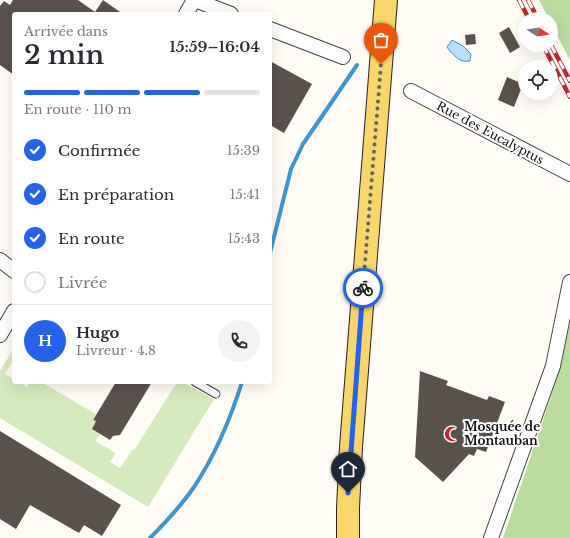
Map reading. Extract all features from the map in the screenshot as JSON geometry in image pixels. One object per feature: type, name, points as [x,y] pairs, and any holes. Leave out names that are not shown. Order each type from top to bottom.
[{"type":"main road","points":[[348,538],[351,447],[386,0]]},
{"type":"street","points":[[188,12],[198,1],[226,12]]},
{"type":"street","points":[[272,30],[343,57]]},
{"type":"street","name":"Rue des Eucalyptus","points":[[410,91],[570,174]]},
{"type":"street","points":[[0,260],[12,270]]},
{"type":"street","points":[[491,538],[553,366],[570,282]]},
{"type":"street","points":[[0,335],[12,314]]},
{"type":"lane","points":[[198,384],[216,394]]},
{"type":"green space","points":[[539,0],[570,0],[570,60],[558,37],[558,12],[545,12]]},
{"type":"green space","points":[[570,324],[570,538],[503,538],[557,379]]},
{"type":"green space","points":[[12,351],[12,362],[5,374],[12,378],[12,384],[22,384],[27,387],[29,384],[44,384],[96,414],[93,420],[96,421],[92,429],[100,434],[95,441],[114,452],[115,454],[110,462],[120,468],[132,450],[135,449],[176,384],[186,384],[214,399],[148,507],[0,418],[0,371]]},
{"type":"water","points":[[452,40],[463,46],[471,54],[470,61],[461,60],[450,51],[447,47]]},
{"type":"building","points":[[13,0],[78,0],[95,12],[12,12],[12,74],[0,65],[0,6],[4,1],[10,5]]},
{"type":"building","points":[[103,0],[120,12],[95,12]]},
{"type":"building","points":[[509,27],[518,43],[518,48],[510,53],[499,33]]},
{"type":"building","points":[[475,34],[476,44],[466,45],[465,35]]},
{"type":"building","points":[[272,62],[312,84],[284,133],[272,126]]},
{"type":"building","points":[[507,77],[518,82],[518,97],[514,107],[498,100]]},
{"type":"building","name":"Mosquée de Montauban","points":[[420,371],[448,381],[446,385],[487,400],[489,396],[505,402],[486,452],[477,449],[474,456],[469,454],[443,482],[415,457]]},
{"type":"building","points":[[115,384],[151,384],[120,435],[113,436],[110,440],[92,429],[96,421],[93,420]]},
{"type":"building","points":[[0,431],[121,505],[102,536],[84,525],[79,533],[30,505],[16,529],[0,519]]},
{"type":"waterway","points":[[272,245],[291,169],[303,144],[357,65]]},
{"type":"waterway","points":[[150,538],[179,507],[201,475],[233,409],[241,384]]},
{"type":"railway","points":[[519,0],[525,12]]},
{"type":"railway","points":[[528,0],[534,12]]},
{"type":"railway","points":[[547,52],[570,97]]},
{"type":"railway","points":[[555,52],[570,81]]},
{"type":"way so far","points":[[363,288],[381,64]]},
{"type":"place","name":"Mosquée de Montauban","points":[[452,434]]},
{"type":"route","points":[[348,493],[363,288]]}]
